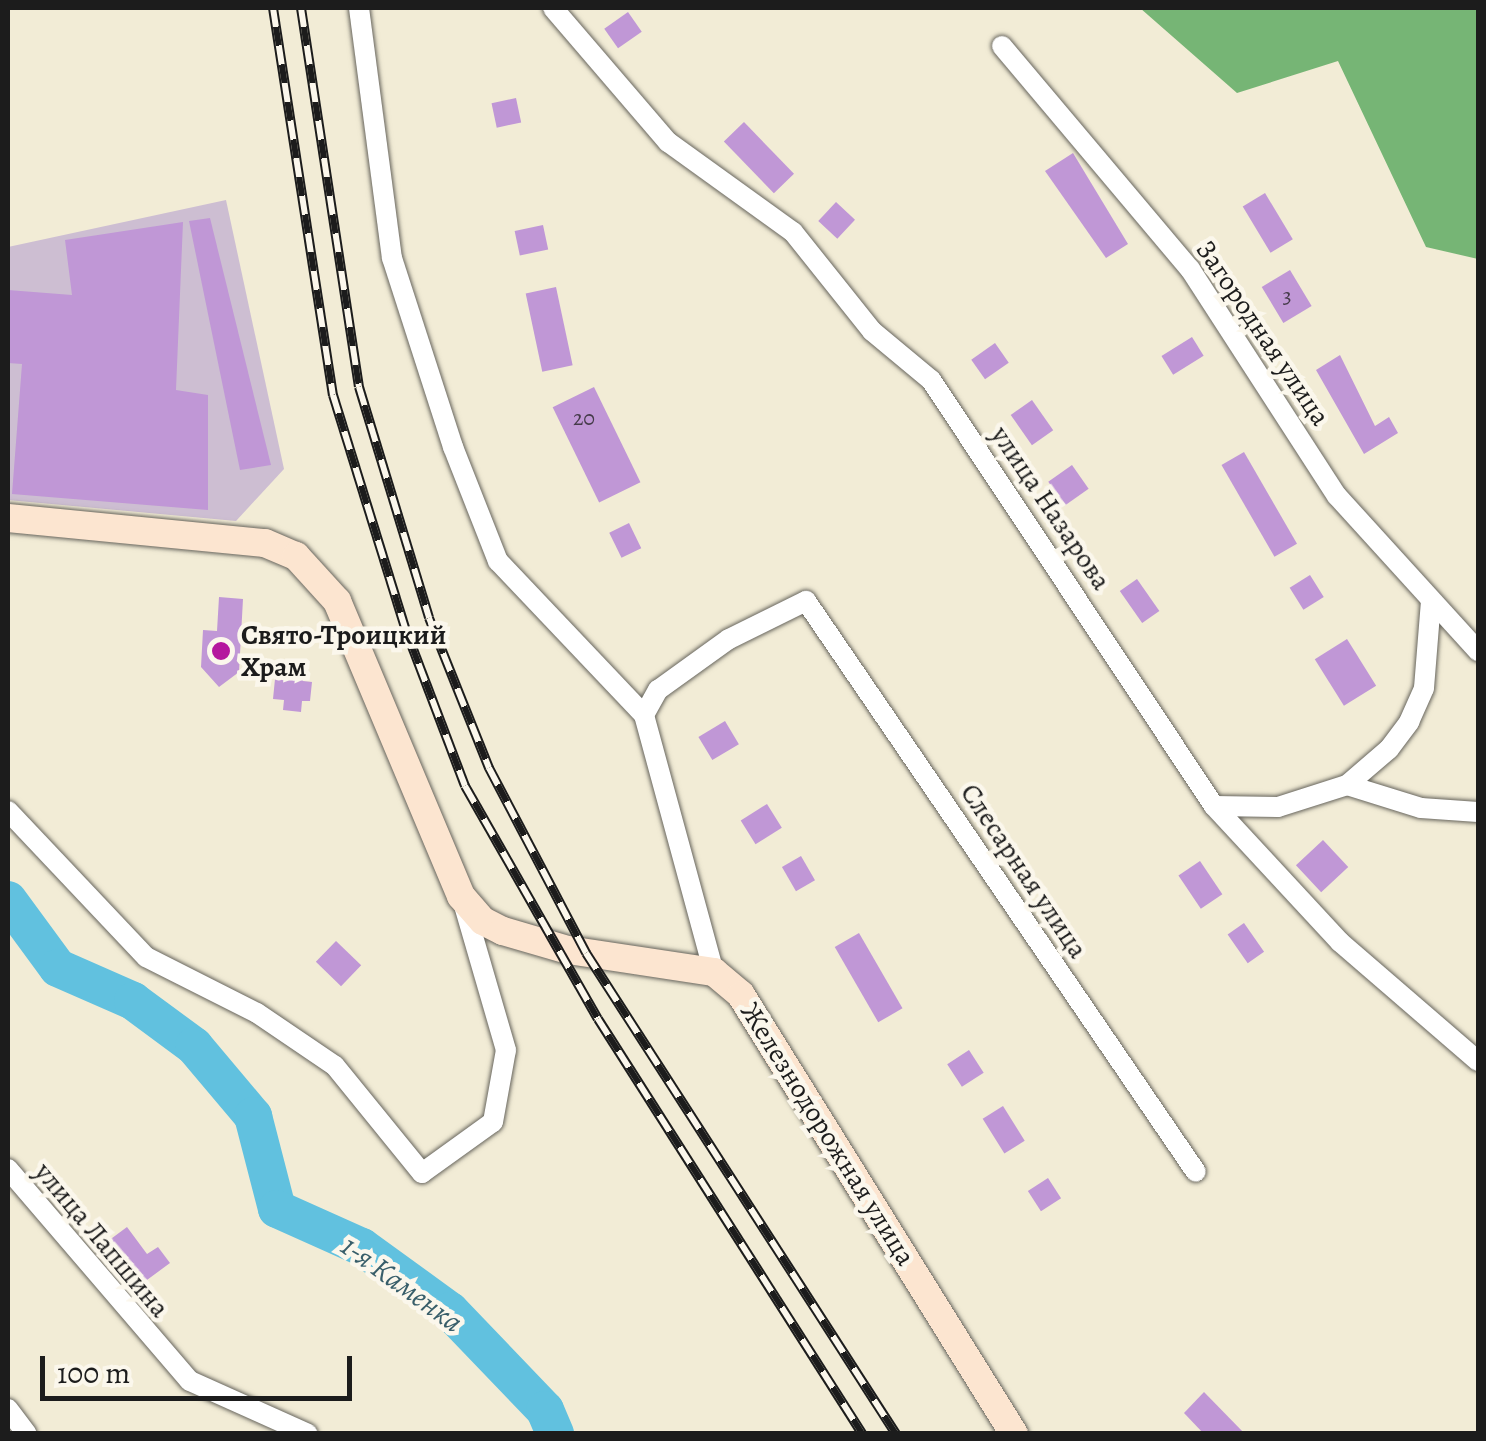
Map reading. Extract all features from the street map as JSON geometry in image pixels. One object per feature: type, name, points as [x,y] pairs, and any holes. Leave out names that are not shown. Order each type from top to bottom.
[{"type":"street","name":"Железнодорожная улица","points":[[359,8],[392,258],[453,447],[498,561],[644,715],[714,972],[741,995],[1014,1434]]},
{"type":"street","name":"улица Назарова","points":[[553,8],[668,142],[793,232],[872,331],[932,380],[1214,806],[1340,942],[1478,1062]]},
{"type":"street","name":"Загородная улица","points":[[1002,46],[1190,269],[1337,496],[1478,651]]},
{"type":"street","points":[[8,518],[265,543],[296,556],[337,602],[462,896],[506,1050],[493,1122],[422,1173],[335,1066],[257,1013],[146,957],[8,811]]},
{"type":"street","name":"Слесарная улица","points":[[644,715],[658,690],[729,639],[806,601],[1196,1172]]},
{"type":"street","points":[[1214,806],[1278,807],[1347,784],[1390,749],[1409,722],[1424,688],[1431,601]]},
{"type":"street","points":[[1347,784],[1420,808],[1478,812]]},
{"type":"street","points":[[462,896],[482,921],[503,931],[568,950],[714,972]]},
{"type":"street","name":"улица Лапшина","points":[[8,1169],[190,1381],[308,1434]]},
{"type":"street","points":[[8,1409],[27,1434]]},
{"type":"shaded area","points":[[226,200],[284,469],[236,521],[8,500],[8,247]]},
{"type":"green space","points":[[1140,8],[1478,8],[1478,259],[1426,247],[1338,61],[1237,93]]},
{"type":"building","points":[[628,12],[642,32],[618,48],[604,29]]},
{"type":"building","points":[[516,98],[521,122],[497,128],[492,103]]},
{"type":"building","points":[[744,122],[794,174],[774,193],[724,141]]},
{"type":"building","points":[[1073,153],[1128,244],[1106,258],[1045,171]]},
{"type":"building","points":[[1265,193],[1293,239],[1271,253],[1243,206]]},
{"type":"building","points":[[836,202],[855,220],[837,239],[818,221]]},
{"type":"building","points":[[210,218],[271,465],[240,470],[189,221]]},
{"type":"building","points":[[183,222],[176,390],[208,395],[208,510],[12,494],[22,364],[8,363],[8,290],[72,295],[65,240]]},
{"type":"building","points":[[543,225],[548,249],[520,255],[515,231]]},
{"type":"building","points":[[1290,270],[1312,306],[1283,323],[1262,287]]},
{"type":"building","points":[[556,287],[573,365],[542,372],[526,293]]},
{"type":"building","points":[[1192,337],[1204,356],[1173,375],[1161,356]]},
{"type":"building","points":[[995,343],[1009,363],[985,379],[971,360]]},
{"type":"building","points":[[1340,355],[1375,426],[1389,417],[1398,433],[1364,454],[1316,370]]},
{"type":"building","points":[[594,387],[640,482],[599,502],[553,407]]},
{"type":"building","points":[[1032,400],[1053,430],[1032,445],[1011,415]]},
{"type":"building","points":[[1244,452],[1297,544],[1274,557],[1221,465]]},
{"type":"building","points":[[1072,465],[1089,489],[1065,505],[1048,482]]},
{"type":"building","points":[[629,523],[641,548],[622,558],[609,533]]},
{"type":"building","points":[[1310,575],[1324,597],[1303,610],[1290,588]]},
{"type":"building","points":[[1137,579],[1159,611],[1142,623],[1120,591]]},
{"type":"building","name":"Свято-Троицкий Храм","points":[[219,597],[243,599],[239,672],[219,687],[201,667],[203,630],[217,631]]},
{"type":"building","points":[[1347,639],[1376,686],[1344,706],[1315,659]]},
{"type":"building","points":[[286,669],[304,670],[303,681],[312,682],[310,701],[302,701],[301,712],[283,710],[284,700],[273,699],[275,679],[286,680]]},
{"type":"building","points":[[725,721],[739,744],[712,760],[698,737]]},
{"type":"building","points":[[767,804],[782,828],[756,844],[741,820]]},
{"type":"building","points":[[1323,840],[1348,867],[1321,892],[1296,865]]},
{"type":"building","points":[[801,856],[815,880],[796,891],[782,867]]},
{"type":"building","points":[[1200,861],[1222,894],[1201,909],[1178,876]]},
{"type":"building","points":[[1244,923],[1264,952],[1248,963],[1228,934]]},
{"type":"building","points":[[859,933],[902,1008],[878,1022],[835,947]]},
{"type":"building","points":[[336,941],[361,965],[341,986],[316,962]]},
{"type":"building","points":[[969,1050],[984,1073],[962,1087],[947,1064]]},
{"type":"building","points":[[1003,1106],[1025,1141],[1004,1153],[983,1119]]},
{"type":"building","points":[[1048,1178],[1061,1198],[1041,1211],[1028,1191]]},
{"type":"building","points":[[127,1227],[147,1254],[158,1247],[170,1263],[132,1291],[100,1247]]},
{"type":"building","points":[[1204,1392],[1245,1434],[1204,1434],[1184,1413]]},
{"type":"waterway","name":"1-я Каменка","points":[[8,900],[58,968],[133,1001],[194,1046],[253,1116],[277,1209],[362,1247],[450,1311],[545,1410],[555,1434]]},
{"type":"railway","points":[[273,8],[333,395],[405,628],[465,786],[598,1019],[862,1434]]},
{"type":"railway","points":[[301,8],[359,387],[429,618],[489,768],[586,953],[896,1434]]},
{"type":"place","name":"Свято-Троицкий Храм","points":[[221,651]]}]
